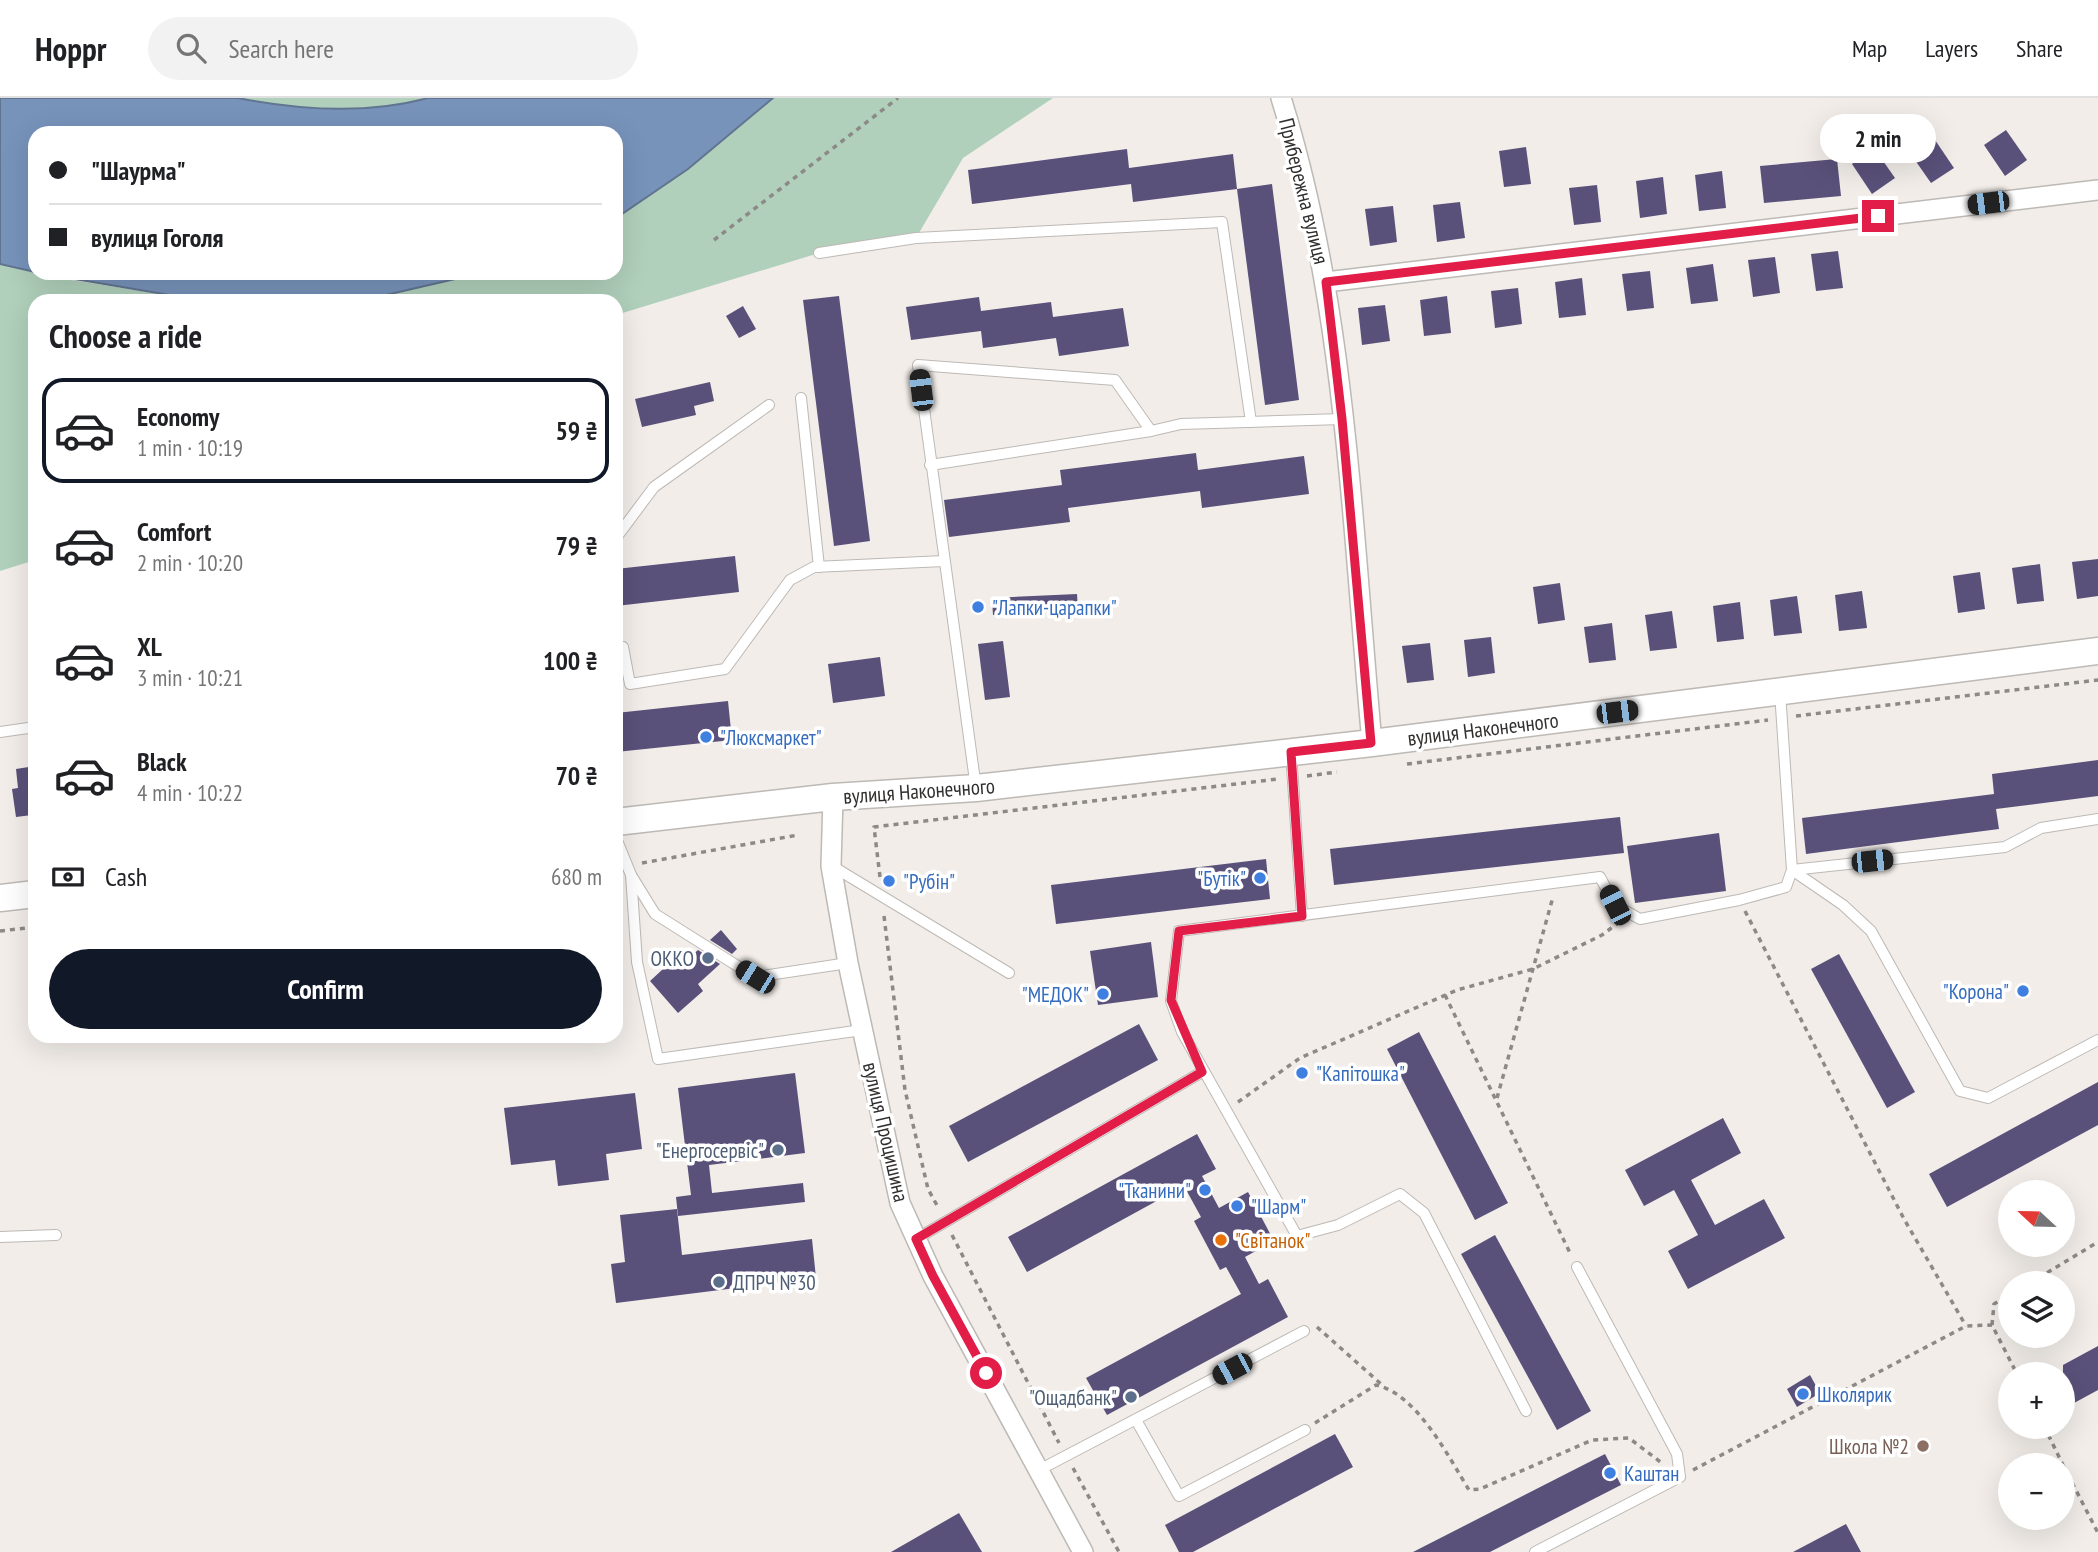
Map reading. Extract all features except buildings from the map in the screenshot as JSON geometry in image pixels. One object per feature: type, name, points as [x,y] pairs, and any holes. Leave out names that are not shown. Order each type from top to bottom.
[{"type":"street","name":"Прибережна вулиця","points":[[1281,98],[1298,151],[1326,282],[1342,419],[1371,743]]},
{"type":"street","points":[[1326,282],[2098,190]]},
{"type":"street","name":"вулиця Наконечного","points":[[623,821],[833,797],[976,788],[1371,743],[2098,651]]},
{"type":"street","name":"вулиця Процишина","points":[[833,797],[831,866],[848,963],[900,1203],[933,1276],[1083,1552]]},
{"type":"street","points":[[0,898],[28,895]]},
{"type":"lane","points":[[819,253],[916,238],[1222,222],[1251,422]]},
{"type":"lane","points":[[976,788],[918,365],[1115,380],[1151,431]]},
{"type":"lane","points":[[801,398],[819,567]]},
{"type":"lane","points":[[623,529],[654,487],[769,405]]},
{"type":"lane","points":[[930,465],[1181,424],[1342,419]]},
{"type":"lane","points":[[623,647],[630,684],[724,669],[790,580],[819,567],[944,561]]},
{"type":"lane","points":[[1527,1411],[1424,1213],[1400,1194],[1338,1224],[1297,1236],[1202,1072],[1171,1000],[1179,931],[1600,877],[1615,905],[1640,919],[1739,900],[1786,887],[1792,870],[1780,691]]},
{"type":"lane","points":[[0,732],[28,728]]},
{"type":"lane","points":[[1291,752],[1302,916]]},
{"type":"lane","points":[[1792,870],[2005,847],[2041,828],[2098,819]]},
{"type":"lane","points":[[623,857],[655,914],[755,977],[848,963]]},
{"type":"lane","points":[[831,866],[1009,972]]},
{"type":"lane","points":[[1792,870],[1843,905],[1871,931],[1960,1091],[1987,1098],[2098,1040]]},
{"type":"lane","points":[[631,875],[637,962],[658,1059],[862,1030]]},
{"type":"lane","points":[[916,1239],[1202,1072]]},
{"type":"lane","points":[[0,1237],[56,1236]]},
{"type":"lane","points":[[1535,1552],[1680,1477],[1677,1454],[1577,1267]]},
{"type":"lane","points":[[1040,1470],[1304,1331]]},
{"type":"lane","points":[[1136,1420],[1180,1496],[1305,1430]]},
{"type":"path","points":[[715,240],[898,98]]},
{"type":"path","points":[[626,865],[798,835]]},
{"type":"path","points":[[1496,1100],[1558,883]]},
{"type":"path","points":[[1739,900],[1904,1219],[1966,1326]]},
{"type":"path","points":[[1225,1111],[1300,1058],[1445,995],[1533,969],[1602,934],[1630,914]]},
{"type":"path","points":[[0,931],[28,929]]},
{"type":"path","points":[[1445,995],[1577,1267]]},
{"type":"path","points":[[2050,1271],[2098,1242]]},
{"type":"path","points":[[1998,1302],[1994,1304],[1992,1325],[2011,1362]]},
{"type":"path","points":[[1305,1430],[1376,1385],[1390,1388],[1427,1423],[1469,1490],[1592,1440],[1629,1438],[1680,1477],[1966,1326],[1992,1325]]},
{"type":"path","points":[[1304,1331],[1320,1327],[1382,1386]]},
{"type":"path","points":[[2075,1488],[2098,1533]]},
{"type":"green space","points":[[238,98],[428,98],[381,107],[333,109]]},
{"type":"green space","points":[[773,98],[1053,98],[963,158],[916,238],[819,253],[623,313],[623,294],[390,294],[451,280],[623,280],[623,213],[688,169]]},
{"type":"green space","points":[[0,264],[28,270],[28,280],[71,280],[160,294],[28,294],[28,562],[0,571]]},
{"type":"water","points":[[0,98],[238,98],[309,108],[357,109],[428,98],[773,98],[688,169],[623,213],[623,126],[28,126],[28,270],[0,264]]},
{"type":"water","points":[[80,280],[451,280],[390,294],[164,294]]},
{"type":"place","name":"\"Лапки-царапки\"","points":[[978,607]]},
{"type":"place","name":"\"Люксмаркет\"","points":[[706,737]]},
{"type":"place","name":"\"Бутік\"","points":[[1260,878]]},
{"type":"place","name":"\"Рубін\"","points":[[889,881]]},
{"type":"place","name":"ОККО","points":[[708,958]]},
{"type":"place","name":"\"Корона\"","points":[[2023,991]]},
{"type":"place","name":"\"МЕДОК\"","points":[[1103,994]]},
{"type":"place","name":"\"Капітошка\"","points":[[1302,1073]]},
{"type":"place","name":"\"Енергосервіс\"","points":[[778,1150]]},
{"type":"place","name":"\"Тканини\"","points":[[1205,1190]]},
{"type":"place","name":"\"Шарм\"","points":[[1237,1206]]},
{"type":"place","name":"\"Світанок\"","points":[[1221,1240]]},
{"type":"place","name":"ДПРЧ №30","points":[[719,1282]]},
{"type":"place","name":"Школярик","points":[[1803,1394]]},
{"type":"place","name":"\"Ощадбанк\"","points":[[1131,1397]]},
{"type":"place","name":"Школа №2","points":[[1923,1446]]},
{"type":"place","name":"Каштан","points":[[1610,1473]]},
{"type":"route","points":[[986,1373],[916,1239],[1202,1072],[1182,1032],[1171,1000],[1179,931],[1302,916],[1291,752],[1371,743],[1342,419],[1326,282],[1878,216]]}]
